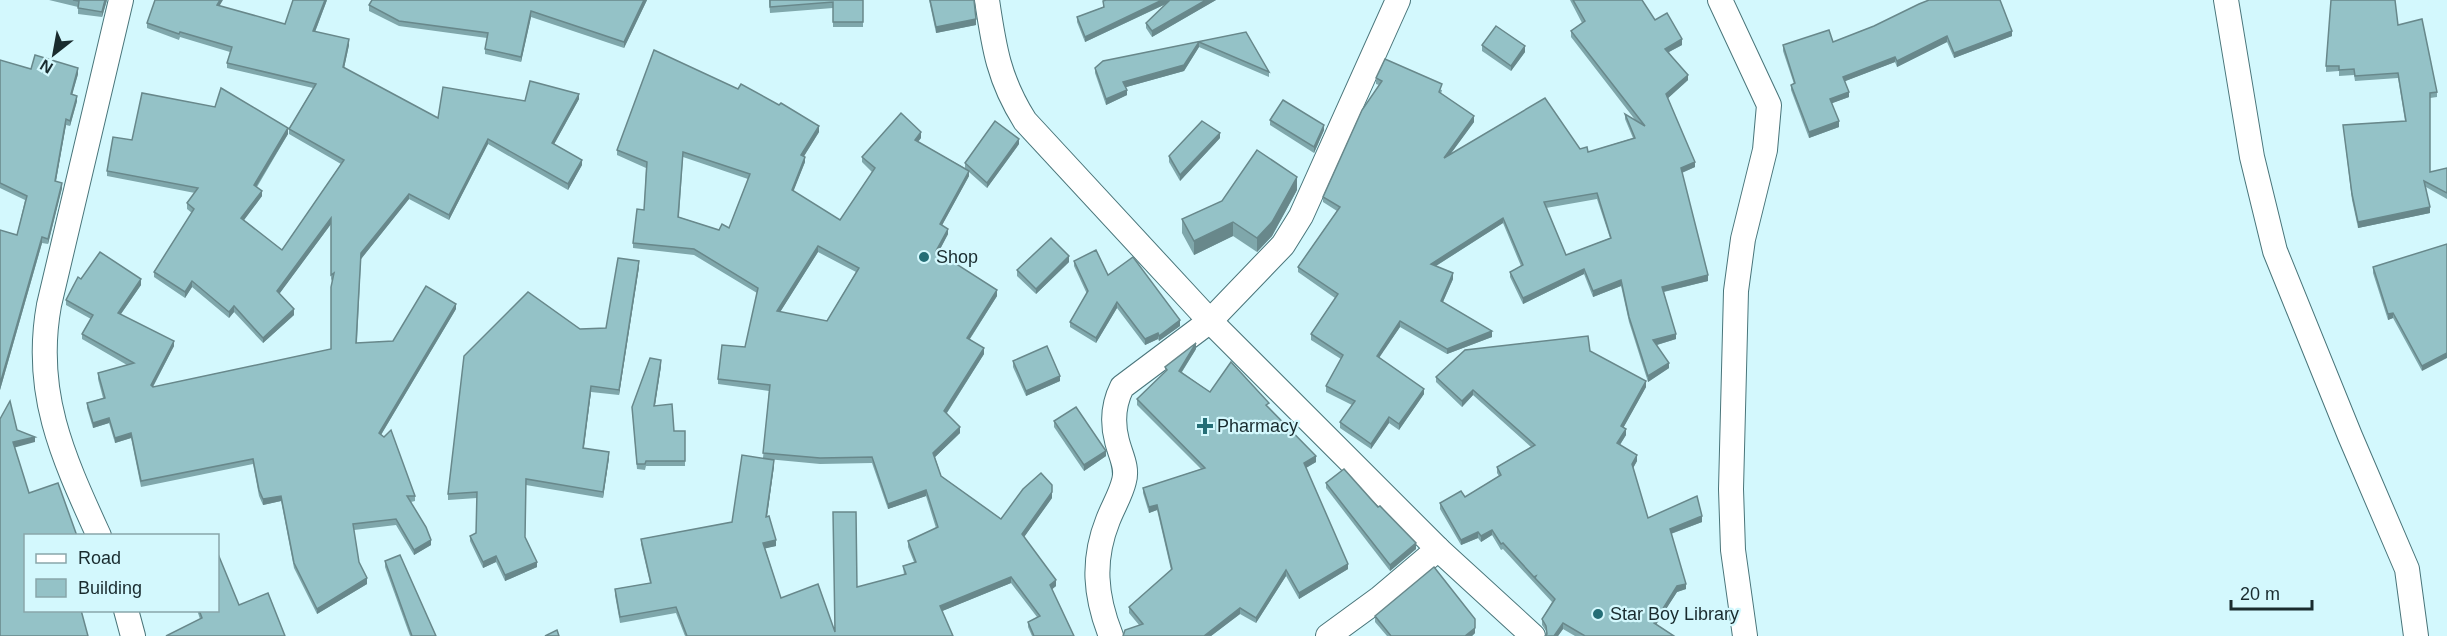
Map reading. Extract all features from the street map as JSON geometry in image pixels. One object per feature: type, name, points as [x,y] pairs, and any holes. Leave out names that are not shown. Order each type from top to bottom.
[{"type":"street","points":[[98,534],[71,474],[54,427],[43,348],[49,304],[121,0]]},
{"type":"street","points":[[987,0],[999,69],[1010,96],[1025,121],[1210,321],[1438,549],[1533,636]]},
{"type":"street","points":[[1111,636],[1101,613],[1096,581],[1097,556],[1107,521],[1124,481],[1124,462],[1117,441],[1114,420],[1116,400],[1122,387],[1210,321],[1283,245],[1301,216],[1398,0]]},
{"type":"street","points":[[1720,0],[1769,105],[1765,150],[1743,239],[1736,291],[1731,489],[1733,550],[1745,636]]},
{"type":"street","points":[[2226,0],[2252,157],[2275,251],[2407,569],[2416,636]]},
{"type":"street","points":[[1328,636],[1380,598],[1438,549]]},
{"type":"street","points":[[127,612],[133,636]]},
{"type":"building","points":[[73,0],[105,0],[102,12],[78,8],[79,1]]},
{"type":"building","points":[[155,0],[220,0],[217,5],[285,24],[293,0],[325,0],[313,31],[349,39],[343,67],[438,118],[443,87],[525,101],[530,81],[579,94],[552,143],[582,160],[568,184],[488,139],[449,215],[409,194],[361,253],[356,343],[393,341],[426,286],[456,304],[379,433],[384,437],[391,430],[415,496],[407,496],[426,527],[431,540],[414,550],[396,519],[353,524],[359,562],[367,578],[317,609],[294,563],[281,496],[263,499],[253,459],[141,481],[131,433],[115,438],[109,418],[93,423],[87,403],[105,398],[98,373],[134,363],[82,334],[93,315],[66,300],[78,277],[81,279],[100,252],[141,279],[118,313],[174,341],[151,385],[153,387],[331,349],[331,287],[334,273],[331,275],[331,218],[277,291],[294,309],[263,338],[234,306],[229,312],[192,281],[185,292],[154,272],[194,209],[187,203],[198,188],[107,171],[113,137],[132,140],[142,93],[215,107],[221,88],[288,128],[254,185],[262,191],[241,218],[282,250],[344,160],[289,129],[316,84],[227,63],[232,47],[180,32],[179,34],[147,23]]},
{"type":"building","points":[[372,0],[644,0],[624,42],[531,11],[521,57],[485,49],[488,33],[399,21],[369,5]]},
{"type":"building","points":[[770,0],[863,0],[863,22],[833,22],[833,2],[770,7]]},
{"type":"building","points":[[930,0],[974,0],[976,19],[936,27]]},
{"type":"building","points":[[1162,0],[1085,37],[1077,17],[1104,7],[1103,1]]},
{"type":"building","points":[[1170,0],[1206,0],[1152,31],[1146,23]]},
{"type":"building","points":[[1573,0],[1642,0],[1655,20],[1667,13],[1682,39],[1665,49],[1688,75],[1666,94],[1695,162],[1681,168],[1708,275],[1662,287],[1676,334],[1653,340],[1669,363],[1648,376],[1629,317],[1621,280],[1593,291],[1584,269],[1523,298],[1510,272],[1523,265],[1503,218],[1431,264],[1453,273],[1441,301],[1492,331],[1447,349],[1400,321],[1377,356],[1424,389],[1399,424],[1389,417],[1371,444],[1340,422],[1355,401],[1326,386],[1343,355],[1311,334],[1338,294],[1298,267],[1340,207],[1323,197],[1362,110],[1382,81],[1376,78],[1385,59],[1442,84],[1439,92],[1474,116],[1444,158],[1545,98],[1580,149],[1587,147],[1588,152],[1635,138],[1625,114],[1645,126],[1571,31],[1585,21]],"holes":[[[1597,193],[1611,238],[1566,255],[1544,202]]]},
{"type":"building","points":[[1929,0],[2000,0],[2012,31],[1954,53],[1947,36],[1897,61],[1895,57],[1843,77],[1849,92],[1830,99],[1839,121],[1809,132],[1791,85],[1795,83],[1783,45],[1829,30],[1833,42]]},
{"type":"building","points":[[2331,0],[2395,0],[2398,25],[2422,19],[2437,92],[2430,93],[2430,172],[2447,168],[2447,193],[2424,181],[2430,207],[2358,222],[2343,125],[2406,121],[2398,73],[2355,76],[2354,69],[2339,70],[2339,66],[2326,66]]},
{"type":"building","points":[[1496,26],[1525,46],[1511,66],[1482,45]]},
{"type":"building","points":[[1246,32],[1269,72],[1199,42],[1184,65],[1123,82],[1127,90],[1106,99],[1095,68],[1103,61]]},
{"type":"building","points":[[654,50],[738,89],[741,84],[779,105],[781,103],[819,126],[801,155],[805,157],[792,190],[840,220],[875,168],[862,157],[901,113],[921,132],[915,140],[969,171],[940,224],[948,229],[936,251],[997,290],[967,338],[984,348],[944,411],[960,427],[933,453],[941,476],[1001,519],[1023,489],[1041,473],[1052,485],[1052,492],[1022,534],[1056,580],[1050,585],[1074,636],[1034,636],[1028,622],[1040,616],[1011,577],[940,606],[953,636],[687,636],[676,607],[620,617],[615,589],[651,583],[641,539],[732,522],[742,455],[774,460],[766,517],[769,516],[776,540],[763,543],[781,598],[818,584],[835,632],[833,512],[856,512],[857,587],[906,574],[903,566],[916,562],[908,541],[938,527],[926,490],[888,504],[872,457],[820,458],[763,453],[770,385],[718,379],[722,345],[745,347],[758,288],[694,249],[633,243],[637,209],[644,210],[647,162],[617,150]],"holes":[[[683,152],[750,174],[729,228],[722,224],[719,230],[678,217]],[[818,246],[859,268],[827,321],[777,311]]]},
{"type":"building","points":[[35,55],[78,68],[71,94],[77,96],[70,121],[66,119],[55,181],[62,183],[48,239],[42,237],[0,384],[0,230],[17,235],[27,196],[0,183],[0,60],[31,69]]},
{"type":"building","points":[[1283,100],[1324,125],[1314,147],[1270,120]]},
{"type":"building","points":[[995,121],[1019,139],[987,183],[965,163]]},
{"type":"building","points":[[1202,121],[1220,133],[1180,175],[1169,156]]},
{"type":"building","points":[[1257,150],[1297,177],[1272,222],[1257,238],[1233,222],[1194,241],[1182,219],[1222,201]]},
{"type":"building","points":[[1051,238],[1069,256],[1036,289],[1017,270]]},
{"type":"building","points":[[2447,244],[2447,353],[2422,366],[2393,313],[2388,314],[2373,267]]},
{"type":"building","points":[[1096,250],[1108,275],[1133,257],[1180,320],[1159,336],[1158,333],[1145,339],[1117,302],[1096,338],[1070,322],[1088,291],[1074,261]]},
{"type":"building","points":[[618,258],[639,261],[619,390],[591,386],[583,448],[609,452],[603,492],[526,479],[525,537],[537,562],[505,575],[496,556],[483,562],[470,536],[476,533],[477,492],[448,494],[464,356],[528,292],[580,329],[606,328]]},
{"type":"building","points":[[1588,336],[1590,351],[1646,381],[1621,426],[1626,429],[1617,443],[1637,455],[1632,464],[1648,518],[1697,496],[1702,516],[1670,529],[1686,584],[1677,586],[1654,623],[1674,636],[1585,636],[1563,623],[1554,636],[1545,636],[1546,626],[1542,619],[1555,599],[1535,578],[1536,576],[1534,577],[1503,543],[1501,544],[1492,530],[1481,536],[1478,532],[1461,540],[1440,503],[1461,491],[1465,497],[1501,475],[1497,467],[1535,445],[1473,390],[1462,401],[1436,377],[1465,350]]},
{"type":"building","points":[[1196,343],[1179,371],[1210,392],[1231,362],[1269,403],[1266,405],[1316,456],[1304,463],[1348,564],[1299,593],[1286,570],[1256,618],[1240,608],[1204,636],[1123,636],[1125,630],[1143,624],[1129,607],[1172,569],[1157,505],[1149,507],[1143,488],[1205,468],[1137,399],[1167,370],[1165,367]]},
{"type":"building","points":[[1047,346],[1060,376],[1026,391],[1013,361]]},
{"type":"building","points":[[650,358],[661,360],[654,406],[672,404],[674,431],[685,431],[685,461],[646,461],[645,464],[637,464],[632,407]]},
{"type":"building","points":[[10,401],[17,430],[35,437],[13,442],[29,493],[58,483],[76,534],[24,534],[24,612],[82,612],[88,636],[0,636],[0,419]]},
{"type":"building","points":[[1076,407],[1106,451],[1084,465],[1054,421]]},
{"type":"building","points":[[1344,469],[1378,507],[1380,506],[1416,543],[1390,565],[1326,483]]},
{"type":"building","points":[[400,555],[436,636],[412,636],[385,561]]},
{"type":"building","points":[[219,556],[239,605],[268,593],[285,636],[166,636],[202,618],[200,612],[219,612]]},
{"type":"building","points":[[1434,567],[1475,619],[1475,628],[1465,636],[1391,636],[1375,616]]},
{"type":"building","points":[[557,630],[559,636],[545,636]]},
{"type":"place","name":"Shop","points":[[924,257]]},
{"type":"place","name":"Pharmacy","points":[[1205,426]]},
{"type":"place","name":"Star Boy Library","points":[[1598,614]]}]
